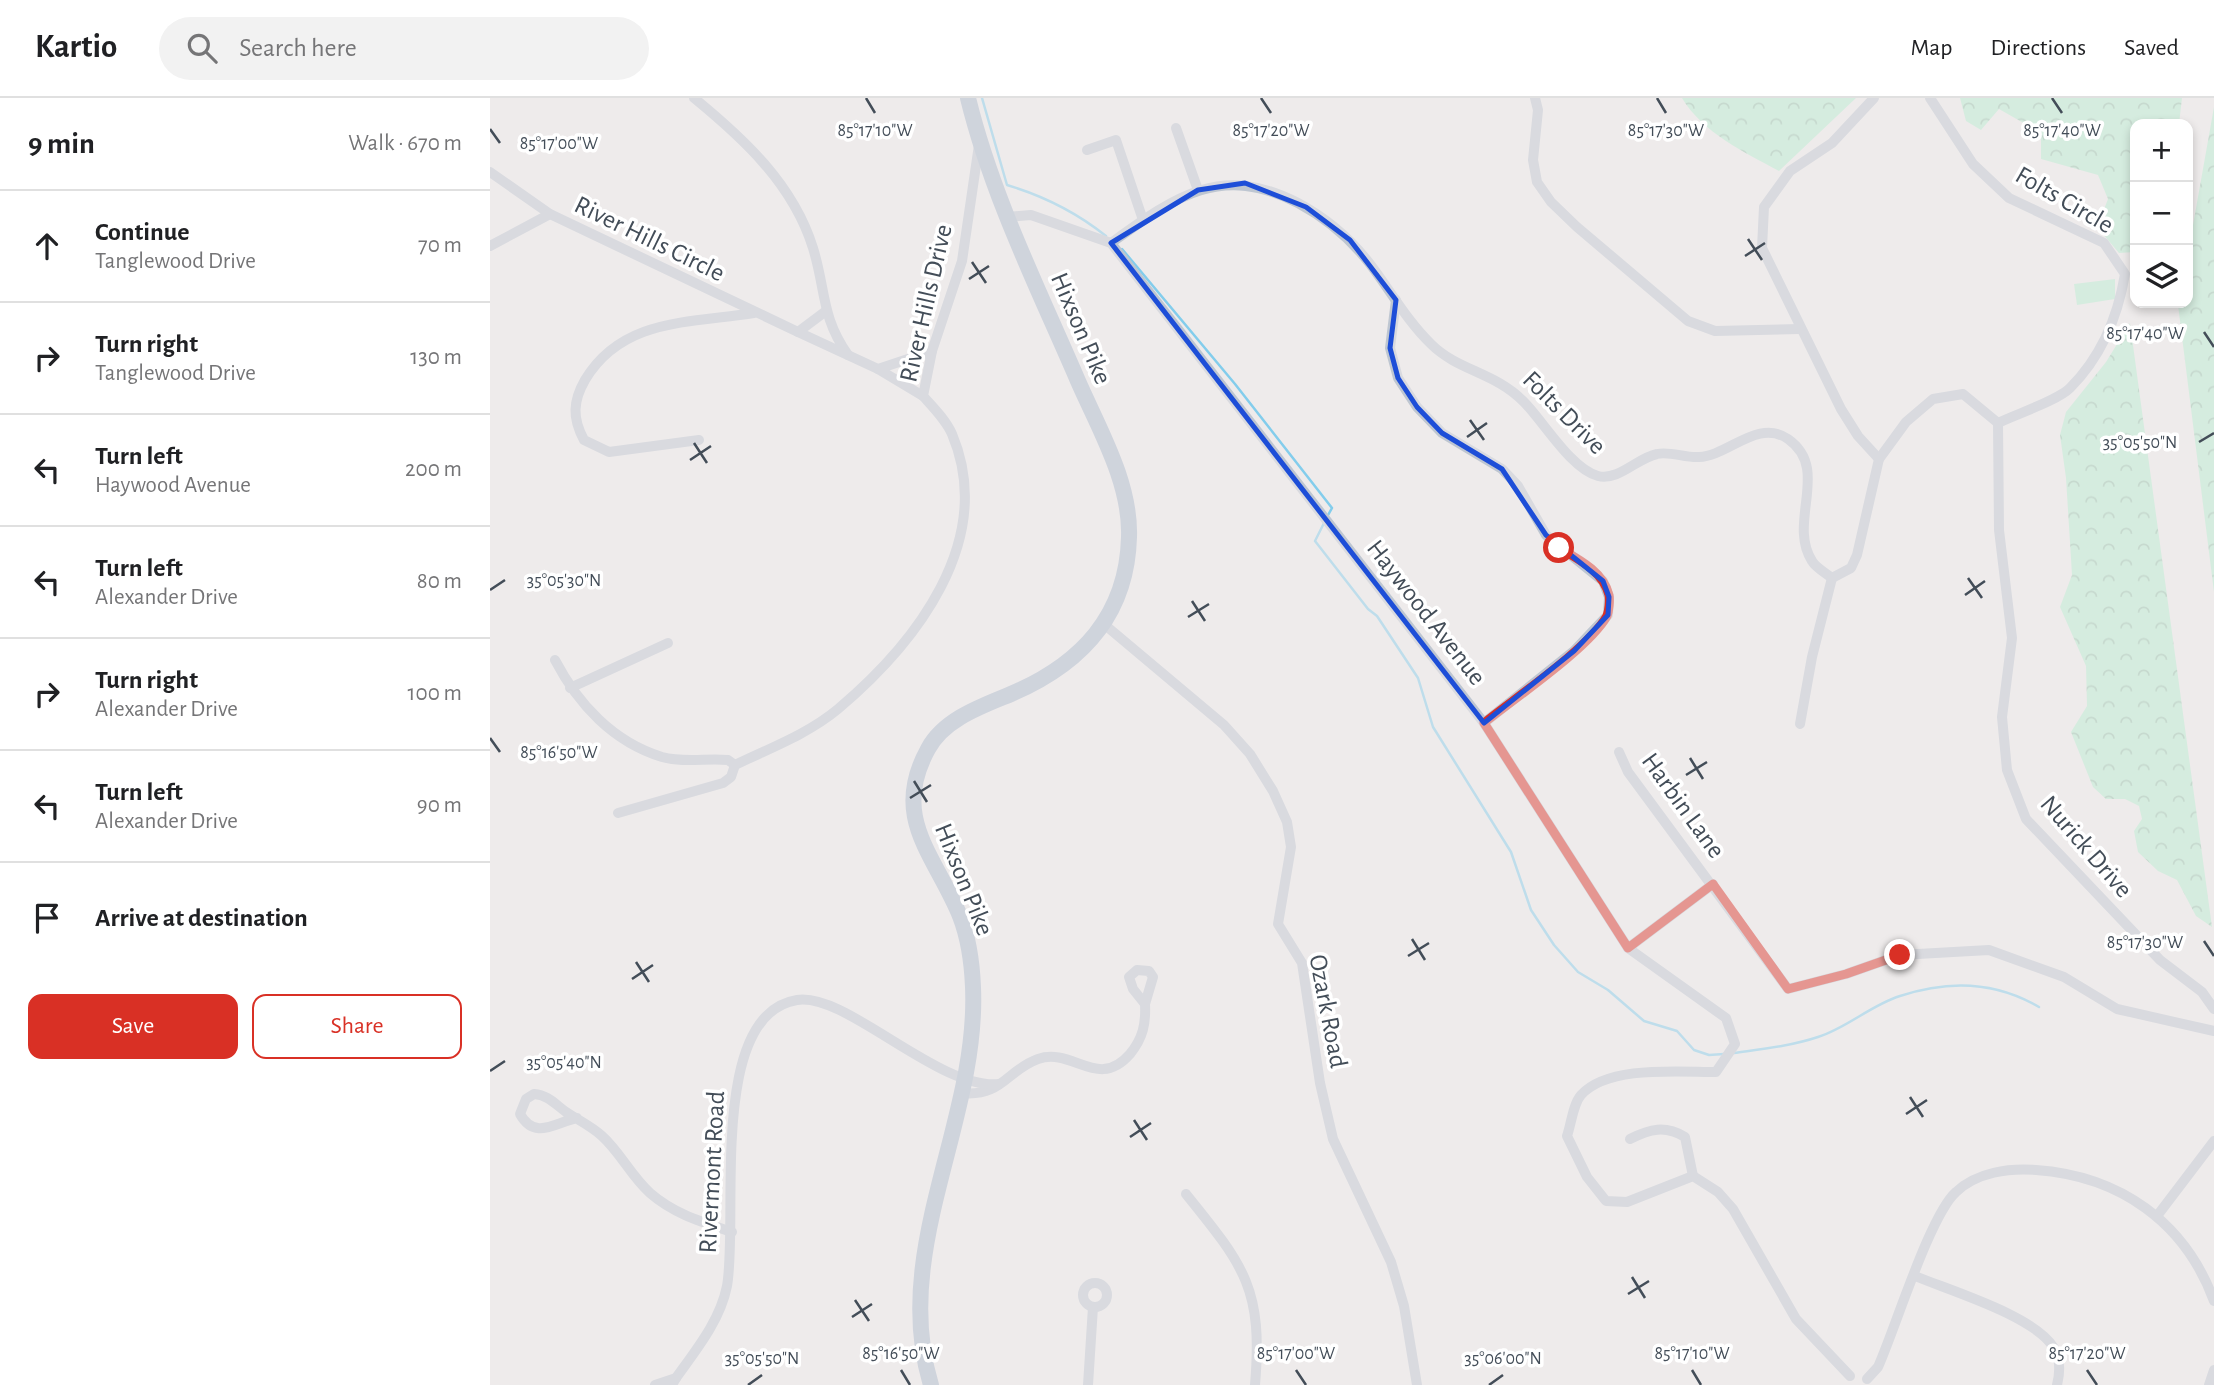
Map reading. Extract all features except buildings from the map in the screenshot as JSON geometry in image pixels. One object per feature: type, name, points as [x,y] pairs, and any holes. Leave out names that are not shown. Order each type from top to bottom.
[{"type":"main road","name":"Hixson Pike","points":[[931,1385],[923,1350],[921,1283],[925,1248],[963,1085],[974,1009],[971,959],[958,912],[921,840],[913,797],[916,780],[929,747],[948,726],[989,703],[1043,680],[1065,664],[1105,625],[1116,604],[1128,552],[1129,519],[1120,479],[979,145],[968,98]]},
{"type":"street","points":[[694,98],[761,158],[780,186],[812,246],[832,333],[848,355]]},
{"type":"street","points":[[1535,98],[1538,110],[1534,160],[1537,182],[1551,202],[1577,227],[1688,321],[1715,331],[1800,329]]},
{"type":"street","points":[[1874,98],[1832,143],[1790,172],[1765,207],[1762,248],[1841,409],[1858,436],[1879,460]]},
{"type":"street","name":"Folts Circle","points":[[1930,98],[1973,164],[2009,198],[2104,243],[2126,274],[2119,308],[2105,340],[2069,389],[1998,423]]},
{"type":"street","points":[[1175,128],[1198,190]]},
{"type":"street","points":[[1087,150],[1116,140],[1143,220]]},
{"type":"street","name":"River Hills Drive","points":[[618,813],[723,783],[731,777],[735,765],[808,730],[838,709],[925,620],[943,588],[957,551],[964,515],[962,481],[952,433],[923,396],[932,351],[950,304],[961,261],[979,145]]},
{"type":"street","name":"River Hills Circle","points":[[490,172],[550,215],[878,369],[923,396]]},
{"type":"street","name":"Folts Drive","points":[[1111,243],[1143,220],[1198,190],[1221,184],[1245,183],[1264,187],[1307,207],[1350,240],[1428,342],[1445,358],[1502,381],[1524,402],[1574,460],[1598,476],[1618,474],[1659,453],[1701,458],[1760,432],[1785,436],[1801,450],[1810,471],[1805,516],[1806,548],[1813,564],[1832,578]]},
{"type":"street","points":[[490,246],[550,215]]},
{"type":"street","points":[[1008,217],[1031,215],[1111,243]]},
{"type":"street","name":"Haywood Avenue","points":[[1111,243],[1484,723],[1628,948],[1726,1018],[1735,1044],[1716,1072],[1656,1072],[1608,1077],[1580,1096],[1567,1136],[1587,1177],[1606,1201],[1627,1202],[1693,1176]]},
{"type":"street","points":[[1396,300],[1390,348],[1398,378],[1417,407],[1442,433],[1502,469],[1518,486],[1546,535],[1603,580],[1609,597],[1608,615],[1574,651],[1484,723]]},
{"type":"street","points":[[798,332],[826,311]]},
{"type":"street","points":[[699,440],[609,452],[584,440],[574,415],[575,401],[593,367],[610,348],[630,335],[754,313]]},
{"type":"street","points":[[878,369],[932,351]]},
{"type":"street","points":[[1800,724],[1812,655],[1832,578],[1850,568],[1857,555],[1879,460],[1906,422],[1933,399],[1963,394],[1998,423]]},
{"type":"street","name":"Nurick Drive","points":[[1998,423],[2000,530],[2012,638],[2002,717],[2007,770],[2026,819],[2160,960],[2202,992],[2214,1009]]},
{"type":"street","name":"Ozark Road","points":[[1105,625],[1224,725],[1250,754],[1273,791],[1287,822],[1291,847],[1278,923],[1302,963],[1320,1083],[1334,1139],[1391,1262],[1404,1306],[1417,1385]]},
{"type":"street","points":[[570,688],[668,643]]},
{"type":"street","points":[[555,660],[570,688],[608,728],[661,757],[728,761],[735,765]]},
{"type":"street","name":"Harbin Lane","points":[[1619,752],[1628,772],[1788,989],[1846,974],[1900,955],[1989,950],[2064,977],[2117,1009],[2214,1031]]},
{"type":"street","points":[[1628,948],[1713,884]]},
{"type":"street","name":"Rivermont Road","points":[[655,1385],[674,1382],[708,1334],[726,1288],[732,1232],[732,1135],[740,1074],[754,1029],[782,1003],[815,999],[935,1065],[963,1085],[999,1084],[1042,1058],[1067,1060],[1096,1069],[1108,1069],[1122,1062],[1143,1035],[1145,1004]]},
{"type":"street","points":[[577,1118],[544,1129],[533,1128],[520,1114],[526,1099],[542,1095],[577,1118],[603,1137],[632,1174],[667,1206],[684,1216],[732,1232]]},
{"type":"street","points":[[1630,1139],[1651,1129],[1672,1130],[1685,1138],[1693,1176],[1718,1192],[1732,1209],[1796,1319],[1848,1380],[1861,1374],[1868,1382],[1878,1367],[1945,1204],[1965,1185],[1984,1176],[2015,1169],[2066,1174],[2111,1186],[2157,1216],[2204,1273],[2214,1301]]},
{"type":"street","points":[[2157,1216],[2214,1141]]},
{"type":"street","points":[[1186,1194],[1238,1262],[1252,1291],[1259,1338],[1255,1385]]},
{"type":"street","points":[[1915,1276],[2031,1324],[2055,1348],[2060,1369],[2057,1385]]},
{"type":"street","points":[[1088,1385],[1093,1307]]},
{"type":"street","points":[[2209,1385],[2214,1370]]},
{"type":"highlighted area","points":[[1245,183],[1306,207],[1350,240],[1370,264],[1396,300],[1390,348],[1398,378],[1417,407],[1442,433],[1502,469],[1546,535],[1603,581],[1609,597],[1608,615],[1574,651],[1484,723],[1111,243],[1198,190]]},
{"type":"green space","points":[[1682,98],[1856,98],[1779,171],[1738,149],[1701,122]]},
{"type":"green space","points":[[1960,98],[2182,98],[2180,119],[2130,119],[2130,252],[2119,253],[2097,227],[2108,199],[2098,175],[2041,159],[2041,133],[1999,109],[1981,130],[1966,121]]},
{"type":"green space","points":[[2214,107],[2214,592],[2178,308],[2193,308],[2193,225]]},
{"type":"green space","points":[[2115,279],[2115,299],[2077,305],[2074,284]]},
{"type":"green space","points":[[2130,323],[2212,927],[2196,916],[2177,880],[2158,871],[2138,852],[2134,831],[2142,819],[2139,806],[2125,799],[2106,799],[2093,787],[2071,732],[2087,706],[2086,666],[2060,607],[2072,575],[2066,478],[2060,435],[2066,412],[2106,362]]},
{"type":"waterway","points":[[982,98],[1007,185],[1059,206],[1106,236]]},
{"type":"waterway","points":[[1122,249],[1235,384],[1332,508],[1327,517]]},
{"type":"waterway","points":[[1324,523],[1315,541],[1368,609],[1377,616],[1418,678],[1433,727],[1511,852],[1531,910],[1554,945],[1578,972],[1608,990],[1644,1021],[1677,1031],[1694,1050],[1709,1055],[1724,1054]]},
{"type":"waterway","points":[[1734,1053],[1818,1037],[1889,1000],[1936,987],[1988,988],[2022,998],[2039,1007]]},
{"type":"route","points":[[1559,548],[1585,564],[1603,580],[1609,597],[1608,615],[1574,651],[1484,723],[1628,948],[1713,884],[1788,989],[1846,974],[1900,955]]}]
